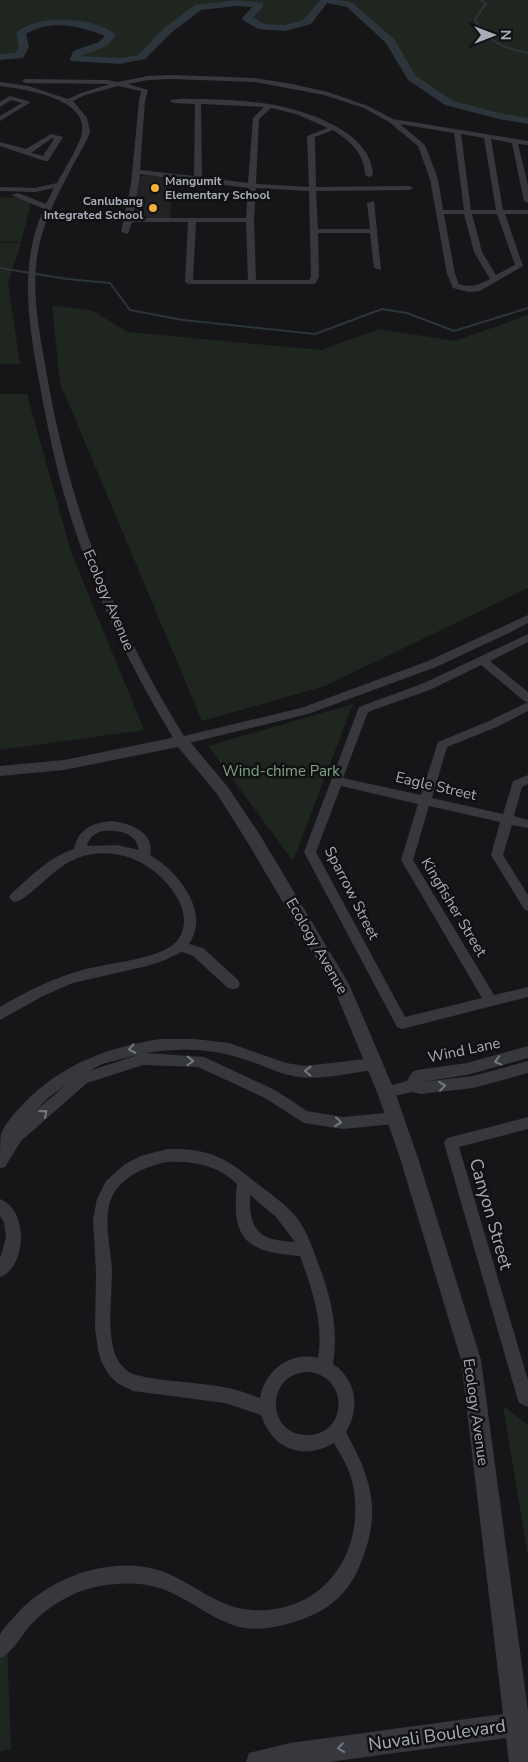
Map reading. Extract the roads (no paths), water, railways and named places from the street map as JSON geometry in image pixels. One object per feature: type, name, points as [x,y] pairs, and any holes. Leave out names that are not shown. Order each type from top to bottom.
[{"type":"street","points":[[0,84],[28,88],[68,101],[83,94],[148,78],[255,80],[326,93],[366,107],[391,121],[421,146]]},
{"type":"street","points":[[25,81],[108,82],[145,90],[142,101],[136,172],[129,220],[125,232]]},
{"type":"street","points":[[0,104],[10,98],[28,102],[0,119]]},
{"type":"street","name":"Ecology Avenue","points":[[68,101],[85,120],[87,131],[47,207],[35,238],[32,281],[40,374],[65,479],[81,534],[132,655],[154,697],[181,741],[222,790],[254,839],[343,989],[386,1092],[471,1360],[523,1724],[521,1762]]},
{"type":"street","points":[[173,101],[252,103],[303,115],[333,128],[346,137],[360,150],[367,161],[369,175]]},
{"type":"street","points":[[198,102],[198,177]]},
{"type":"street","points":[[252,282],[250,220],[256,118],[269,106]]},
{"type":"street","points":[[391,121],[528,143]]},
{"type":"street","points":[[192,220],[189,282],[312,282],[315,277],[311,136],[333,128]]},
{"type":"street","points":[[419,128],[421,146],[434,179],[451,274],[456,286],[469,290],[477,289],[519,266],[500,212],[487,139]]},
{"type":"street","points":[[457,134],[468,212],[483,263],[495,280]]},
{"type":"street","points":[[515,144],[528,201]]},
{"type":"street","points":[[1,146],[28,152]]},
{"type":"street","points":[[136,172],[164,172],[253,186],[409,188]]},
{"type":"street","points":[[0,191],[35,190],[60,185]]},
{"type":"street","points":[[0,191],[33,200],[47,207]]},
{"type":"street","points":[[371,203],[378,268]]},
{"type":"street","points":[[439,212],[528,212]]},
{"type":"street","points":[[129,220],[250,220]]},
{"type":"street","points":[[314,231],[374,231]]},
{"type":"street","points":[[0,771],[64,765],[181,741],[304,711],[432,664],[508,630],[528,618]]},
{"type":"street","name":"Sparrow Street","points":[[528,638],[428,686],[363,710],[310,852],[402,1023],[528,992]]},
{"type":"street","points":[[483,661],[528,698]]},
{"type":"street","name":"Kingfisher Street","points":[[491,1001],[407,860],[442,745],[493,724],[528,706]]},
{"type":"street","points":[[528,779],[517,784],[497,855],[528,906]]},
{"type":"street","name":"Eagle Street","points":[[337,781],[528,824]]},
{"type":"street","points":[[80,852],[84,837],[95,829],[107,826],[120,826],[130,829],[139,836],[144,844],[145,854],[142,856]]},
{"type":"street","points":[[0,1014],[46,988],[79,976],[167,955],[180,946],[192,929],[190,913],[174,883],[162,870],[135,853],[114,850],[80,852],[48,871],[15,897]]},
{"type":"street","points":[[180,946],[198,952],[233,984]]},
{"type":"street","points":[[0,1147],[25,1112],[54,1084],[86,1065],[103,1057],[126,1050],[171,1044],[195,1044],[231,1050],[263,1062],[305,1072],[374,1064]]},
{"type":"street","name":"Wind Lane","points":[[412,1086],[417,1076],[467,1069],[528,1052]]},
{"type":"street","points":[[0,1162],[16,1137],[82,1079],[143,1059],[199,1061],[270,1094],[304,1116],[343,1123],[395,1118]]},
{"type":"street","name":"Wind Lane","points":[[386,1092],[412,1086],[421,1088],[474,1082],[528,1067]]},
{"type":"street","name":"Canyon Street","points":[[528,1123],[451,1143],[525,1397],[528,1399]]},
{"type":"street","points":[[268,1410],[224,1395],[143,1385],[123,1379],[118,1375],[109,1361],[102,1327],[104,1284],[100,1227],[104,1199],[116,1179],[138,1163],[157,1157],[178,1155],[200,1157],[231,1170],[279,1208],[298,1231],[323,1294],[329,1349],[324,1368]]},
{"type":"street","points":[[244,1182],[242,1210],[248,1231],[265,1245],[306,1250]]},
{"type":"street","points":[[0,1206],[11,1220],[15,1234],[13,1248],[7,1263],[0,1270]]},
{"type":"street","points":[[303,1364],[324,1368],[334,1375],[342,1385],[347,1409],[344,1421],[337,1432],[327,1440],[315,1444],[302,1444],[290,1440],[272,1422],[268,1410],[270,1388],[283,1372],[303,1364]]},
{"type":"street","points":[[0,1649],[34,1609],[67,1588],[102,1577],[158,1579],[214,1609],[238,1618],[264,1619],[313,1607],[334,1590],[348,1573],[357,1552],[363,1517],[361,1482],[337,1432]]},
{"type":"street","name":"Nuvali Boulevard","points":[[258,1762],[290,1755],[523,1724]]},
{"type":"waterway","points":[[0,57],[19,56],[24,47],[21,33],[31,27],[53,22],[77,24],[111,35],[103,44],[77,53],[75,59],[120,61],[141,57],[167,31],[198,7],[236,3],[260,5],[247,18],[262,27],[285,28],[307,22],[325,0],[350,5],[390,41],[412,78],[449,103],[499,116],[528,121]]},
{"type":"waterway","points":[[481,0],[486,4],[475,19],[484,33],[497,43],[528,53]]},
{"type":"waterway","points":[[0,268],[67,279],[110,283],[130,310],[183,320],[315,334],[382,309],[407,313],[454,331],[528,308]]},
{"type":"place","name":"Mangumit Elementary School","points":[[155,188]]},
{"type":"place","name":"Canlubang Integrated School","points":[[153,208]]},
{"type":"park label","name":"Wind-chime Park","points":[[281,771]]}]
